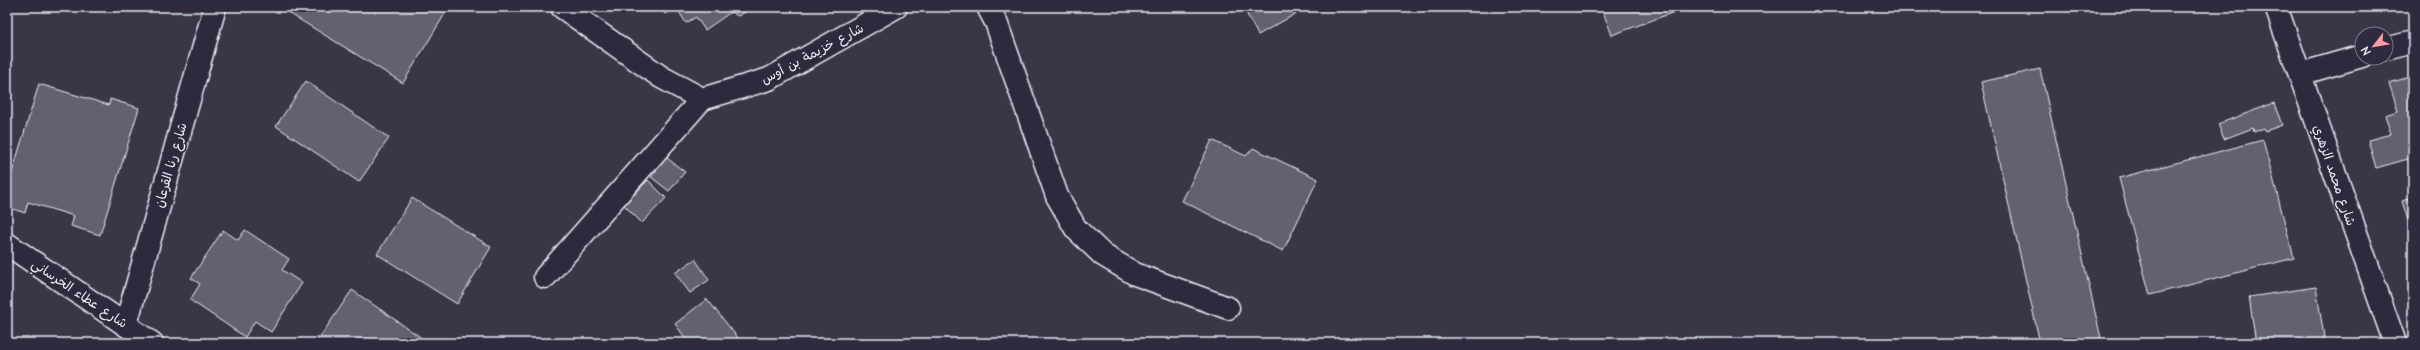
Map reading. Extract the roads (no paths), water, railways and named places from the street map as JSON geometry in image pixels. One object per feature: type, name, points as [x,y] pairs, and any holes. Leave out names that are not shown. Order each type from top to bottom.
[{"type":"street","name":"شارع رنا القرعان","points":[[126,324],[215,7]]},
{"type":"street","points":[[545,277],[702,99],[661,77],[562,7]]},
{"type":"street","name":"شارع خزيمة بن أوس","points":[[702,99],[769,79],[896,7]]},
{"type":"street","points":[[988,7],[996,22],[1058,196],[1076,229],[1103,255],[1135,274],[1228,308]]},
{"type":"street","name":"شارع محمد الزهري","points":[[2276,7],[2395,343]]},
{"type":"street","points":[[2394,47],[2413,42]]},
{"type":"street","points":[[2300,74],[2354,58]]},
{"type":"street","name":"شارع عطاء الخرساني","points":[[7,244],[152,343]]}]
